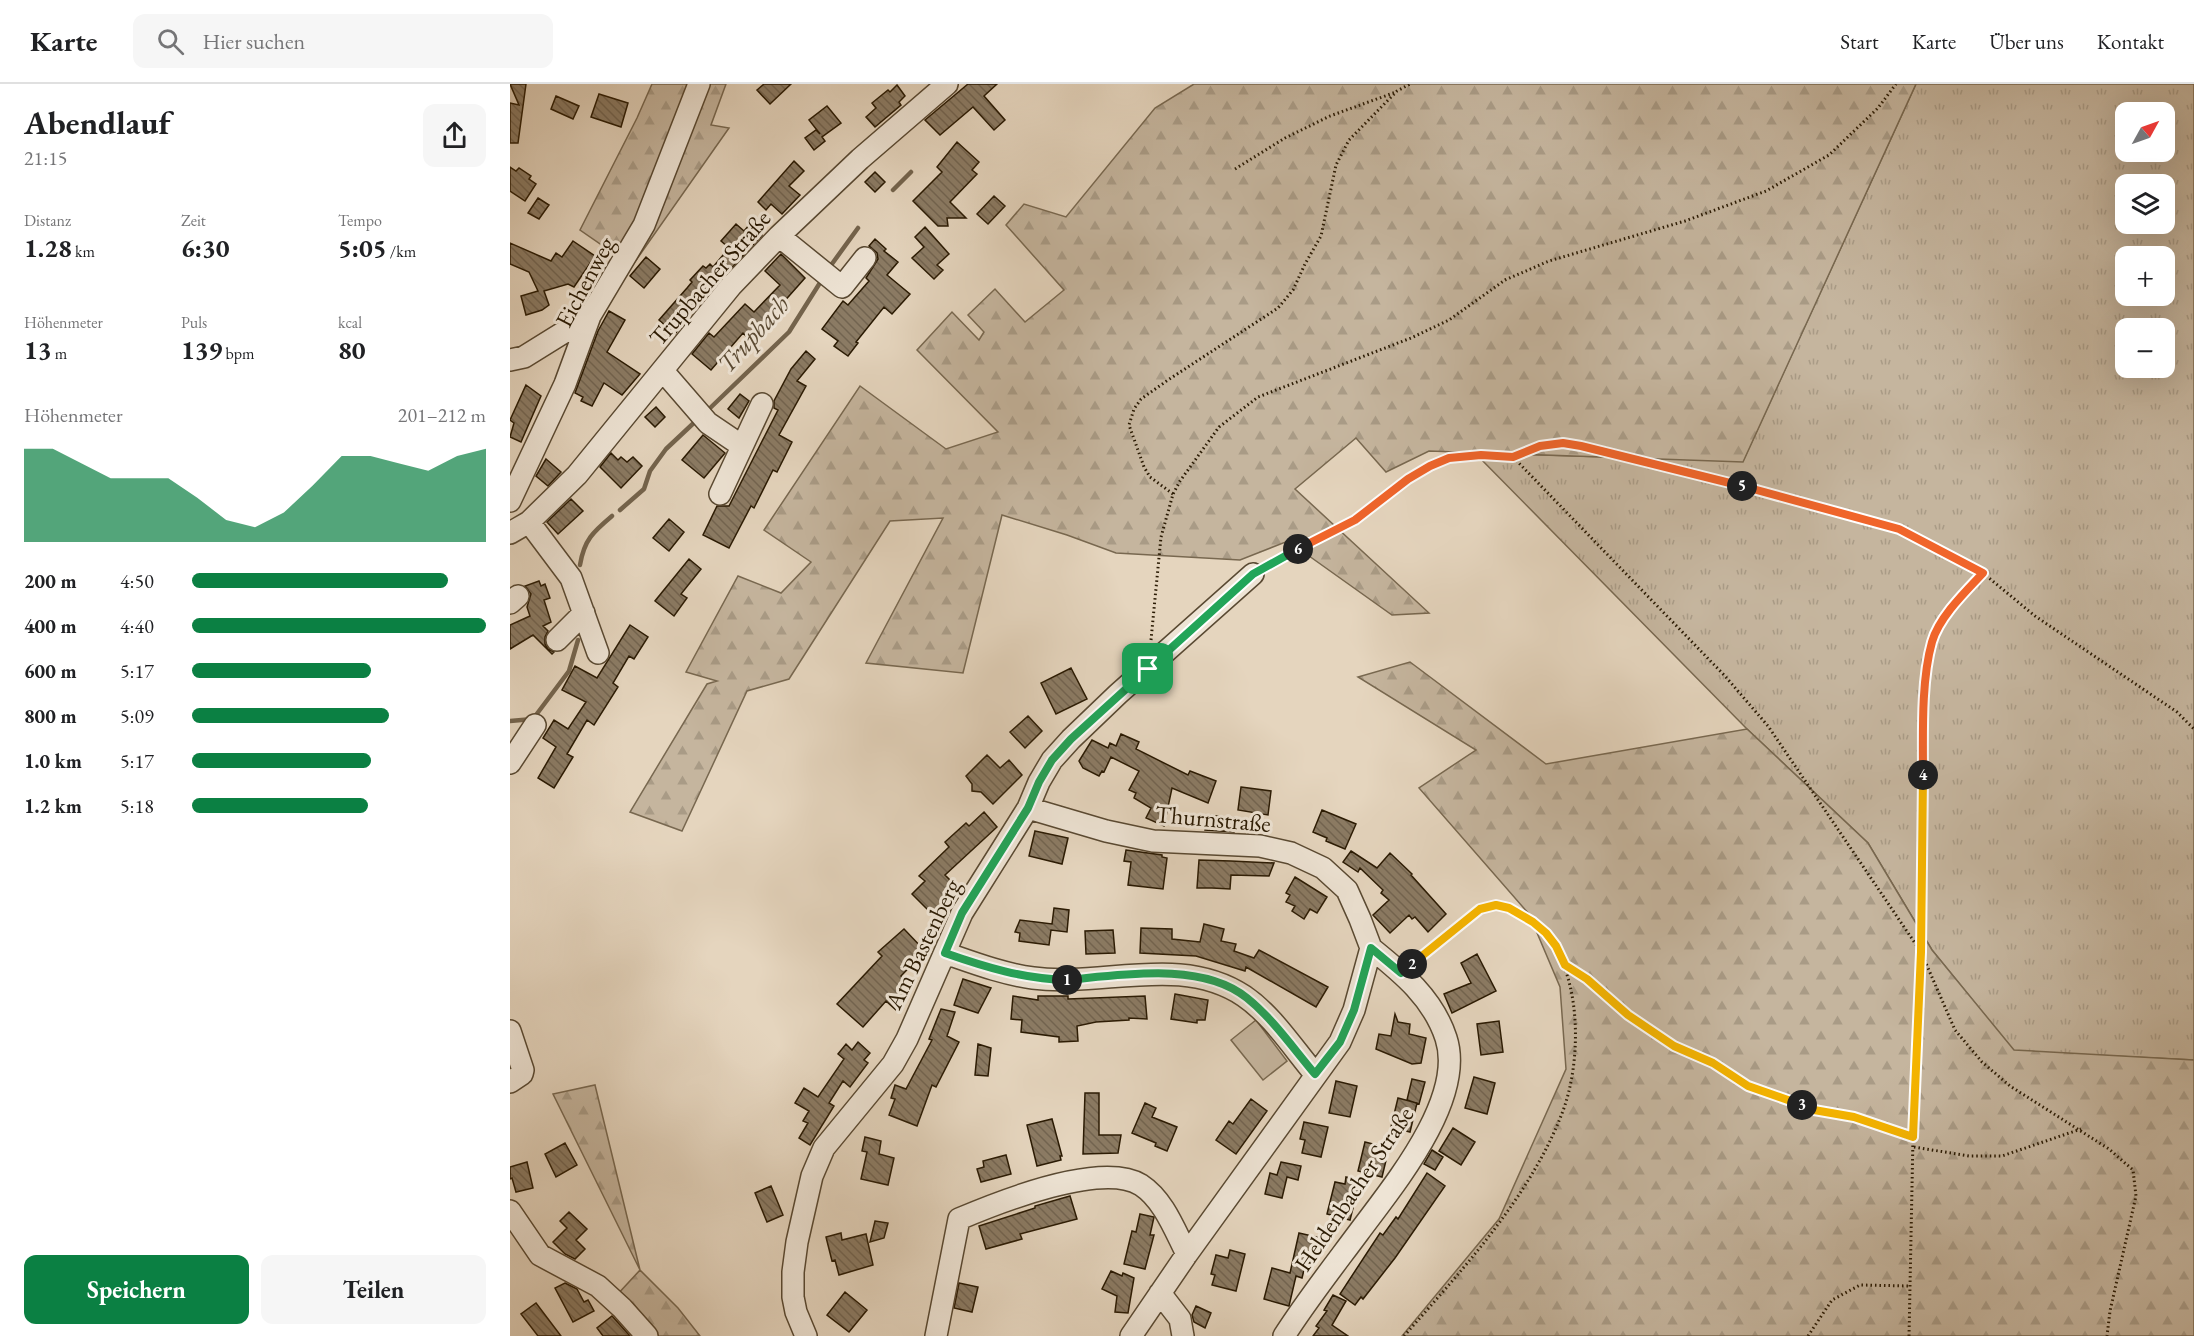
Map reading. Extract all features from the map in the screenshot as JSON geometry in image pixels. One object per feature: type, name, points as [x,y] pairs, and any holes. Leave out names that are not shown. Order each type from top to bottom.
[{"type":"street","name":"Eichenweg","points":[[510,501],[565,384],[590,316],[644,225],[699,84]]},
{"type":"street","name":"Trupbacher Straße","points":[[517,529],[577,476],[731,286],[779,236],[860,159],[947,84]]},
{"type":"street","points":[[779,236],[842,287],[865,258]]},
{"type":"street","points":[[510,360],[524,357],[590,316]]},
{"type":"street","points":[[663,371],[704,418],[742,446]]},
{"type":"street","points":[[720,494],[762,404]]},
{"type":"street","points":[[510,501],[517,529],[571,578],[597,653]]},
{"type":"street","name":"Am Bastenberg","points":[[806,1336],[796,1312],[793,1297],[793,1272],[796,1242],[812,1176],[824,1148],[893,1064],[907,1039],[962,913],[1028,808],[1039,782],[1065,746],[1253,574]]},
{"type":"street","points":[[557,640],[584,613]]},
{"type":"street","points":[[510,763],[535,725]]},
{"type":"street","name":"Thurnstraße","points":[[1028,808],[1106,831],[1153,840],[1260,846],[1292,853],[1323,868],[1347,890],[1371,948]]},
{"type":"street","points":[[1131,1336],[1187,1254],[1340,1042],[1354,1010],[1371,948]]},
{"type":"street","name":"Heldenbacher Straße","points":[[1284,1336],[1419,1147],[1444,1095],[1448,1064],[1447,1040],[1438,1019],[1424,997],[1401,973],[1371,948]]},
{"type":"street","points":[[945,953],[988,968],[1033,978],[1065,980],[1174,974],[1218,981],[1245,997],[1272,1022],[1315,1074]]},
{"type":"street","points":[[510,1030],[523,1070],[522,1074],[510,1082]]},
{"type":"street","points":[[936,1336],[959,1219],[984,1208],[1052,1186],[1100,1177],[1125,1179],[1140,1185],[1153,1195],[1187,1254]]},
{"type":"street","points":[[510,1211],[540,1255],[597,1286],[622,1308],[647,1336]]},
{"type":"street","points":[[1160,1293],[1180,1318],[1183,1336]]},
{"type":"street","points":[[1144,1316],[1151,1336]]},
{"type":"path","points":[[1235,170],[1285,138],[1330,116],[1410,84]]},
{"type":"path","points":[[1148,669],[1161,537],[1173,494],[1219,428],[1258,398],[1411,338],[1449,320],[1505,280],[1549,261],[1685,221],[1766,191],[1828,155],[1878,108],[1896,84]]},
{"type":"path","points":[[1173,494],[1150,477],[1144,467],[1129,425],[1134,409],[1141,399],[1270,314],[1286,299],[1321,236],[1336,165],[1349,140],[1397,91]]},
{"type":"path","points":[[1253,574],[1355,520],[1408,479],[1430,466],[1449,458],[1481,455],[1513,457],[1540,446],[1563,443],[1718,480],[1899,529],[1983,573],[2035,616],[2177,712],[2194,729]]},
{"type":"path","points":[[1513,457],[1725,676],[1768,726],[1921,952],[1955,1030],[1982,1062],[2010,1086],[2081,1129],[2133,1170],[2136,1196],[2110,1311],[2107,1336]]},
{"type":"path","points":[[1909,1336],[1913,1137],[1921,952],[1924,696],[1932,641],[1953,603],[1983,573]]},
{"type":"path","points":[[1401,973],[1480,909],[1496,905],[1509,908],[1533,922],[1556,946],[1565,965],[1573,996],[1575,1032],[1572,1071],[1563,1112],[1545,1152],[1516,1198],[1481,1244],[1404,1336]]},
{"type":"path","points":[[1565,965],[1587,979],[1628,1015],[1674,1046],[1713,1063],[1748,1086],[1814,1110],[1854,1117],[1913,1137]]},
{"type":"path","points":[[1914,1147],[1969,1156],[2002,1156],[2081,1129]]},
{"type":"path","points":[[1808,1336],[1832,1300],[1860,1285],[1909,1286]]},
{"type":"green space","points":[[652,84],[726,84],[711,125],[729,128],[632,266],[580,230]]},
{"type":"green space","points":[[1194,84],[1916,84],[1743,462],[1429,451],[1386,472],[1356,438],[1295,489],[1429,613],[1392,615],[1288,541],[1240,560],[1116,553],[1002,515],[963,673],[866,663],[943,518],[890,521],[789,679],[747,691],[682,831],[630,812],[707,684],[717,681],[686,672],[738,576],[781,593],[811,562],[764,530],[860,386],[946,449],[998,432],[917,350],[952,312],[979,340],[984,332],[968,315],[995,289],[1025,322],[1064,290],[1006,225],[1024,204],[1066,217],[1155,108]]},
{"type":"green space","points":[[1916,84],[2194,84],[2194,1060],[2014,1051],[1932,950],[1868,843],[1747,729],[1475,453],[1743,461]]},
{"type":"green space","points":[[1410,662],[1546,764],[1747,729],[1868,843],[1932,950],[2014,1050],[2194,1060],[2194,1336],[1402,1336],[1499,1219],[1566,1069],[1560,987],[1529,914],[1419,788],[1476,750],[1358,677]]},
{"type":"green space","points":[[1256,1020],[1287,1061],[1263,1080],[1231,1040]]},
{"type":"green space","points":[[595,1085],[640,1270],[553,1094]]},
{"type":"green space","points":[[640,1270],[678,1308],[700,1336],[659,1336],[616,1296]]},
{"type":"building","points":[[510,84],[526,84],[518,143],[510,143],[510,103],[519,105]]},
{"type":"building","points":[[764,84],[791,84],[770,104],[757,90]]},
{"type":"building","points":[[968,84],[997,84],[984,96],[1005,120],[994,130],[973,107],[940,135],[925,120]]},
{"type":"building","points":[[897,85],[905,96],[899,102],[901,105],[875,127],[866,117],[876,108],[872,103]]},
{"type":"building","points":[[599,94],[628,103],[621,127],[591,117]]},
{"type":"building","points":[[556,96],[579,106],[573,119],[551,109]]},
{"type":"building","points":[[827,106],[841,123],[822,137],[825,141],[814,150],[805,138],[816,130],[820,134],[809,120]]},
{"type":"building","points":[[957,142],[979,162],[972,170],[977,174],[950,202],[966,218],[947,218],[948,226],[938,226],[913,201],[942,172],[937,167]]},
{"type":"building","points":[[794,161],[804,171],[789,186],[800,195],[782,214],[771,204],[766,210],[758,202]]},
{"type":"building","points":[[510,167],[516,171],[519,168],[531,176],[529,179],[536,184],[525,201],[510,191]]},
{"type":"building","points":[[875,172],[885,182],[875,192],[865,182]]},
{"type":"building","points":[[994,196],[1005,206],[988,224],[977,214]]},
{"type":"building","points":[[538,198],[549,205],[539,219],[528,213]]},
{"type":"building","points":[[736,224],[744,231],[750,224],[762,235],[686,318],[675,334],[659,320],[703,266],[706,268],[710,264],[713,267],[729,248],[721,241]]},
{"type":"building","points":[[925,227],[949,254],[937,265],[943,270],[934,279],[912,258],[924,247],[915,237]]},
{"type":"building","points":[[875,239],[886,249],[884,251],[898,262],[887,275],[910,294],[892,314],[884,307],[856,342],[858,343],[848,356],[834,346],[838,341],[822,329],[843,301],[848,305],[869,281],[866,278],[878,259],[877,253],[869,246]]},
{"type":"building","points":[[573,241],[595,256],[574,287],[568,284],[544,291],[549,305],[526,315],[521,296],[538,291],[529,272],[510,264],[510,243],[551,261],[556,253],[562,257]]},
{"type":"building","points":[[781,254],[805,278],[750,340],[743,333],[711,370],[692,354],[709,333],[714,337],[745,304],[754,312],[780,285],[765,271]]},
{"type":"building","points":[[646,257],[660,269],[644,288],[630,276]]},
{"type":"building","points":[[609,311],[625,320],[607,352],[640,374],[622,395],[604,383],[592,406],[581,401],[583,397],[575,393],[598,331]]},
{"type":"building","points":[[806,351],[815,359],[797,381],[806,386],[779,435],[792,442],[777,472],[773,470],[754,508],[751,506],[729,548],[703,535],[717,506],[729,506],[778,410],[774,408],[774,401],[791,369]]},
{"type":"building","points":[[526,385],[541,396],[521,442],[510,437],[514,423],[510,420]]},
{"type":"building","points":[[740,394],[749,401],[739,418],[728,409]]},
{"type":"building","points":[[656,407],[665,417],[655,427],[645,417]]},
{"type":"building","points":[[703,435],[725,453],[704,478],[682,460]]},
{"type":"building","points":[[611,453],[618,460],[621,457],[627,462],[633,457],[642,466],[621,488],[600,467]]},
{"type":"building","points":[[546,459],[561,472],[548,486],[536,476]]},
{"type":"building","points":[[571,499],[583,511],[558,534],[547,522]]},
{"type":"building","points":[[669,519],[684,532],[669,551],[653,538]]},
{"type":"building","points":[[689,559],[701,569],[681,594],[687,598],[674,616],[655,601]]},
{"type":"building","points":[[539,581],[541,586],[545,584],[550,598],[544,600],[551,622],[543,626],[548,631],[545,644],[554,652],[552,654],[533,635],[510,649],[510,625],[530,616],[527,607],[531,594],[525,586]]},
{"type":"building","points":[[630,625],[648,637],[634,659],[629,656],[613,683],[618,687],[594,725],[587,720],[567,754],[573,757],[554,788],[538,778],[556,747],[543,738],[554,720],[568,729],[586,702],[562,690],[575,666],[597,678]]},
{"type":"building","points":[[1071,668],[1087,699],[1056,714],[1041,683]]},
{"type":"building","points":[[1028,716],[1042,731],[1025,748],[1010,732]]},
{"type":"building","points":[[1121,734],[1139,742],[1136,749],[1188,775],[1190,771],[1216,781],[1208,803],[1172,788],[1164,826],[1146,818],[1151,808],[1134,798],[1136,793],[1129,790],[1139,771],[1111,757],[1104,772],[1102,771],[1099,776],[1083,768],[1079,761],[1092,740],[1108,748],[1110,743],[1116,746]]},
{"type":"building","points":[[987,755],[1000,768],[1009,760],[1022,775],[993,804],[981,792],[972,791],[972,784],[966,776]]},
{"type":"building","points":[[1241,787],[1271,791],[1268,815],[1238,810]]},
{"type":"building","points":[[1322,810],[1356,824],[1345,849],[1326,841],[1327,838],[1313,832]]},
{"type":"building","points":[[984,812],[997,827],[945,875],[956,886],[947,895],[950,897],[932,914],[912,894],[925,881],[919,876],[949,847],[945,842],[966,823],[969,826]]},
{"type":"building","points":[[1207,815],[1236,818],[1234,832],[1205,830]]},
{"type":"building","points":[[1035,831],[1068,838],[1062,864],[1029,856]]},
{"type":"building","points":[[1126,850],[1162,855],[1167,858],[1163,889],[1128,885],[1131,862],[1124,861]]},
{"type":"building","points":[[1351,851],[1377,868],[1390,853],[1412,874],[1446,914],[1428,932],[1415,917],[1412,919],[1409,915],[1390,933],[1373,915],[1389,900],[1381,893],[1383,890],[1360,868],[1358,872],[1343,862]]},
{"type":"building","points":[[1199,860],[1274,863],[1269,876],[1231,875],[1230,889],[1197,888]]},
{"type":"building","points":[[1295,877],[1327,897],[1317,913],[1310,909],[1304,919],[1292,911],[1295,906],[1286,902],[1290,895],[1286,893]]},
{"type":"building","points":[[1054,908],[1069,910],[1067,932],[1051,930],[1049,945],[1019,941],[1020,933],[1015,932],[1020,920],[1052,924]]},
{"type":"building","points":[[1204,924],[1224,929],[1221,941],[1236,944],[1234,951],[1254,958],[1259,950],[1328,987],[1316,1007],[1246,967],[1245,971],[1196,956],[1140,953],[1141,928],[1172,929],[1172,939],[1200,942]]},
{"type":"building","points":[[904,929],[925,951],[901,976],[911,987],[902,996],[906,1001],[897,1011],[886,1001],[863,1027],[837,1004],[882,956],[878,952]]},
{"type":"building","points":[[1113,930],[1115,953],[1086,954],[1085,931]]},
{"type":"building","points":[[1477,954],[1496,991],[1452,1013],[1444,994],[1471,983],[1461,963]]},
{"type":"building","points":[[963,979],[991,988],[978,1013],[954,1005]]},
{"type":"building","points":[[1175,994],[1208,1000],[1205,1020],[1197,1020],[1197,1023],[1171,1019]]},
{"type":"building","points":[[1013,996],[1038,1000],[1038,996],[1068,996],[1068,999],[1145,996],[1147,1019],[1129,1018],[1129,1020],[1077,1026],[1078,1041],[1059,1042],[1059,1037],[1021,1032],[1022,1020],[1011,1019]]},
{"type":"building","points":[[941,1009],[955,1012],[947,1036],[959,1042],[936,1087],[932,1085],[917,1126],[889,1115],[895,1099],[891,1098],[895,1085],[906,1089],[932,1040],[929,1039]]},
{"type":"building","points":[[1395,1014],[1398,1022],[1410,1024],[1409,1034],[1426,1038],[1421,1063],[1412,1064],[1376,1049],[1379,1034],[1391,1036]]},
{"type":"building","points":[[1499,1021],[1503,1052],[1481,1055],[1477,1024]]},
{"type":"building","points":[[858,1042],[870,1053],[864,1060],[868,1063],[850,1087],[843,1081],[829,1103],[834,1106],[810,1145],[799,1138],[808,1123],[803,1121],[809,1111],[795,1103],[804,1088],[818,1097],[844,1059],[838,1054],[846,1044],[852,1050]]},
{"type":"building","points":[[978,1044],[991,1048],[988,1076],[975,1075]]},
{"type":"building","points":[[1474,1077],[1495,1083],[1487,1114],[1465,1108]]},
{"type":"building","points":[[1412,1079],[1425,1082],[1419,1104],[1407,1100]]},
{"type":"building","points":[[1336,1081],[1357,1086],[1350,1117],[1329,1113]]},
{"type":"building","points":[[1085,1093],[1099,1093],[1099,1135],[1121,1135],[1118,1153],[1083,1154]]},
{"type":"building","points":[[1398,1098],[1417,1103],[1410,1132],[1391,1127]]},
{"type":"building","points":[[1251,1099],[1267,1111],[1236,1154],[1216,1140],[1229,1121],[1233,1124]]},
{"type":"building","points":[[1145,1103],[1156,1108],[1152,1117],[1177,1127],[1167,1151],[1155,1146],[1156,1143],[1132,1133]]},
{"type":"building","points":[[1052,1119],[1062,1156],[1060,1156],[1061,1160],[1037,1166],[1027,1125]]},
{"type":"building","points":[[1304,1122],[1328,1127],[1321,1157],[1302,1153],[1305,1140],[1300,1139]]},
{"type":"building","points":[[1453,1128],[1475,1142],[1461,1165],[1439,1151]]},
{"type":"building","points":[[865,1137],[881,1141],[879,1154],[894,1158],[888,1185],[861,1179],[867,1152],[862,1151]]},
{"type":"building","points":[[1365,1142],[1389,1148],[1382,1177],[1358,1171]]},
{"type":"building","points":[[565,1143],[577,1165],[556,1177],[545,1154]]},
{"type":"building","points":[[1432,1150],[1443,1157],[1435,1170],[1424,1164]]},
{"type":"building","points":[[1006,1155],[1011,1174],[981,1182],[977,1169],[984,1167],[983,1161]]},
{"type":"building","points":[[527,1162],[533,1188],[516,1192],[512,1178],[510,1179],[510,1167]]},
{"type":"building","points":[[1281,1162],[1301,1166],[1298,1180],[1287,1177],[1282,1198],[1265,1194],[1270,1173],[1277,1175]]},
{"type":"building","points":[[1427,1173],[1445,1186],[1395,1258],[1363,1299],[1361,1297],[1355,1305],[1340,1294],[1380,1233],[1383,1235],[1396,1217],[1398,1219]]},
{"type":"building","points":[[1346,1177],[1360,1180],[1350,1220],[1327,1214],[1335,1182],[1345,1184]]},
{"type":"building","points":[[771,1186],[783,1215],[767,1222],[755,1193]]},
{"type":"building","points":[[1070,1196],[1077,1219],[1020,1234],[1022,1239],[986,1249],[979,1226]]},
{"type":"building","points":[[569,1212],[587,1229],[576,1240],[585,1249],[575,1259],[565,1254],[553,1242],[567,1228],[560,1221]]},
{"type":"building","points":[[1140,1214],[1154,1217],[1150,1235],[1154,1235],[1145,1269],[1124,1264],[1132,1231],[1136,1232]]},
{"type":"building","points":[[875,1221],[888,1223],[884,1238],[870,1242]]},
{"type":"building","points":[[841,1233],[842,1240],[866,1234],[873,1265],[839,1275],[835,1260],[832,1261],[826,1237]]},
{"type":"building","points":[[1299,1233],[1321,1238],[1314,1264],[1306,1262],[1302,1278],[1296,1276],[1289,1306],[1264,1299],[1272,1268],[1290,1273]]},
{"type":"building","points":[[1230,1250],[1245,1254],[1236,1291],[1212,1285],[1215,1275],[1211,1274],[1216,1255],[1228,1258]]},
{"type":"building","points":[[1111,1271],[1134,1278],[1128,1313],[1115,1312],[1117,1296],[1102,1289]]},
{"type":"building","points":[[565,1283],[577,1289],[584,1302],[588,1300],[594,1311],[573,1322],[555,1288]]},
{"type":"building","points":[[959,1283],[978,1287],[972,1312],[954,1308]]},
{"type":"building","points":[[845,1292],[867,1310],[849,1332],[827,1315]]},
{"type":"building","points":[[1333,1295],[1346,1301],[1332,1325],[1348,1336],[1313,1336],[1319,1328],[1316,1326],[1327,1311],[1324,1310]]},
{"type":"building","points":[[536,1303],[561,1336],[538,1336],[521,1314]]},
{"type":"building","points":[[1196,1306],[1211,1313],[1205,1328],[1194,1322],[1192,1315]]},
{"type":"building","points":[[612,1316],[630,1336],[603,1336],[597,1328]]},
{"type":"waterway","name":"Trupbach","points":[[893,190],[911,172]]},
{"type":"waterway","name":"Trupbach","points":[[829,268],[858,228]]},
{"type":"waterway","name":"Trupbach","points":[[707,411],[789,332],[823,278]]},
{"type":"waterway","name":"Trupbach","points":[[620,510],[644,489],[650,471],[666,449],[698,419]]},
{"type":"waterway","name":"Trupbach","points":[[580,565],[590,537],[612,516]]},
{"type":"waterway","name":"Trupbach","points":[[510,721],[533,719],[569,671],[578,640]]},
{"type":"route","points":[[1563,443],[1718,480],[1899,529],[1983,573],[1953,603],[1932,641],[1924,696],[1921,952],[1913,1137],[1854,1117],[1814,1110],[1748,1086],[1713,1063],[1674,1046],[1628,1015],[1587,979],[1565,965],[1556,946],[1533,922],[1520,913],[1496,905],[1480,909],[1401,973],[1371,948],[1354,1010],[1340,1042],[1315,1074],[1272,1022],[1245,997],[1218,981],[1174,974],[1122,975],[1065,980],[1033,978],[988,968],[945,953],[962,913],[1028,808],[1052,760],[1118,694],[1148,669],[1253,574],[1355,520],[1408,479],[1430,466],[1449,458],[1481,455],[1513,457],[1540,446],[1563,443]]}]
